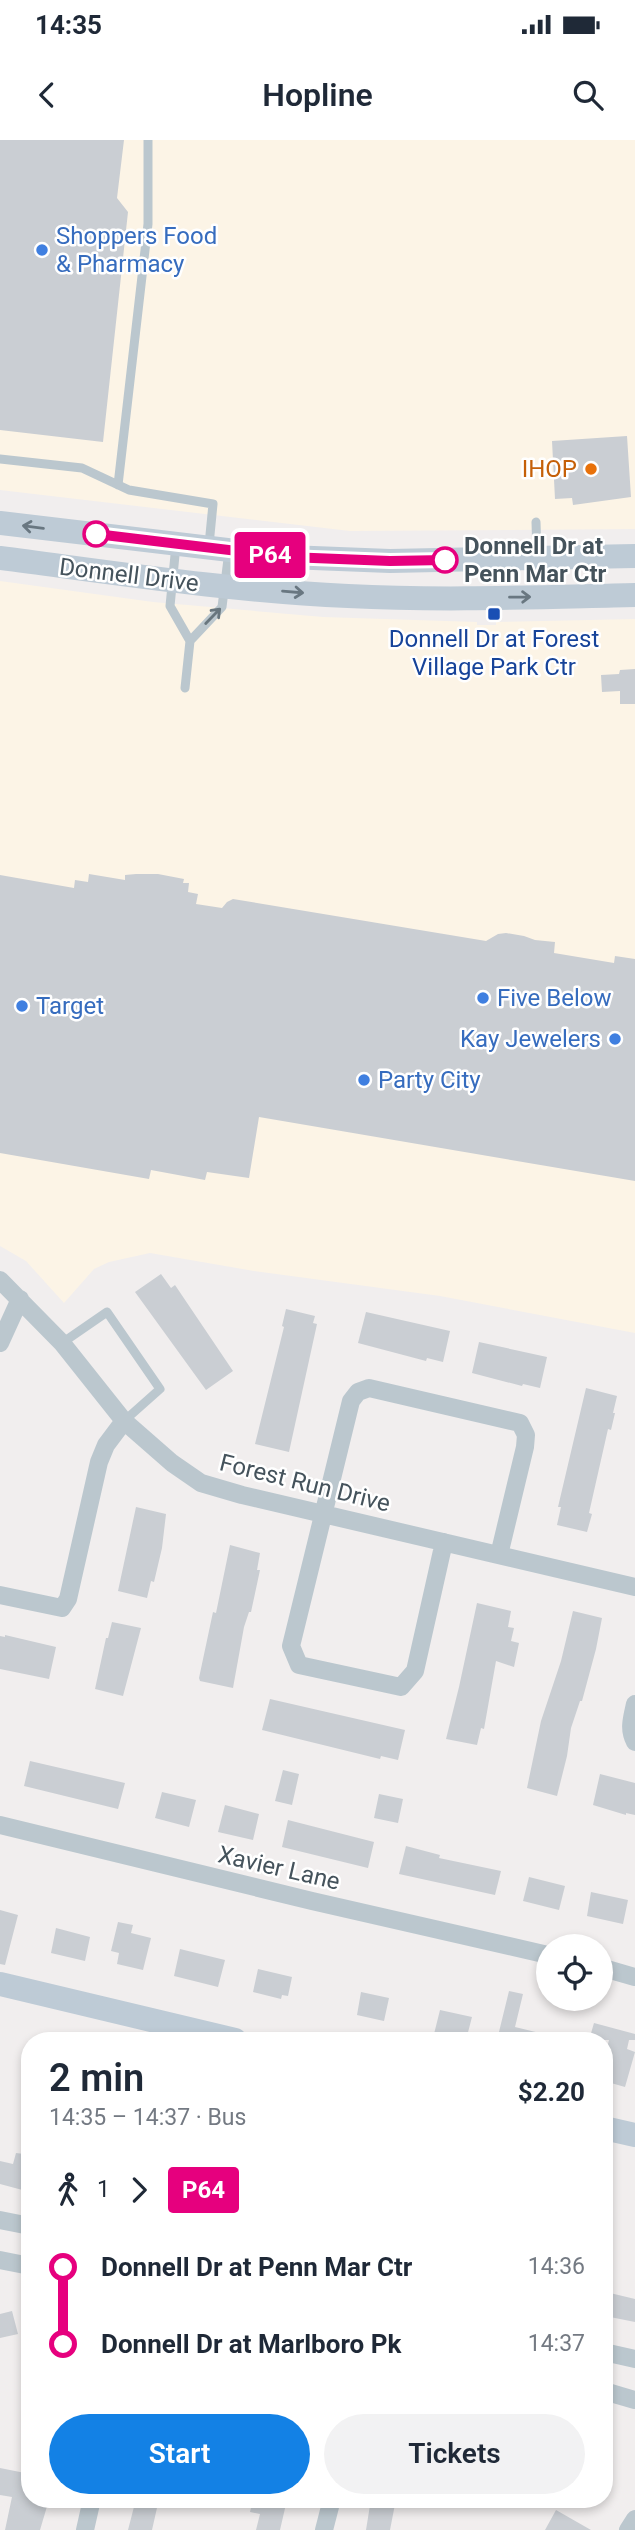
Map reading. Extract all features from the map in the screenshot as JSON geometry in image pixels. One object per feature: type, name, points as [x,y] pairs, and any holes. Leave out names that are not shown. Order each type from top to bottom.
[{"type":"street","name":"Donnell Drive","points":[[0,523],[288,557],[390,561],[635,556]]},
{"type":"street","name":"Donnell Drive","points":[[0,558],[172,581],[347,596],[436,599],[635,595]]},
{"type":"street","name":"Forest Run Drive","points":[[0,1280],[62,1343],[124,1421],[172,1463],[201,1483],[635,1587]]},
{"type":"street","points":[[0,1343],[20,1299]]},
{"type":"street","points":[[444,1542],[415,1671],[401,1687],[299,1665],[292,1646],[351,1401],[358,1392],[369,1388],[520,1423],[526,1435],[525,1447],[499,1555]]},
{"type":"street","points":[[0,1595],[62,1608],[68,1599],[99,1462],[106,1445],[124,1421]]},
{"type":"street","points":[[635,1704],[631,1725],[635,1742]]},
{"type":"street","name":"Xavier Lane","points":[[0,1825],[536,1952]]},
{"type":"street","points":[[613,1971],[635,1977]]},
{"type":"street","points":[[0,1984],[201,2032]]},
{"type":"street","points":[[613,2130],[635,2135]]},
{"type":"street","points":[[0,2220],[21,2224]]},
{"type":"street","points":[[0,2260],[21,2264]]},
{"type":"street","points":[[613,2355],[635,2359]]},
{"type":"street","points":[[613,2394],[635,2400]]},
{"type":"street","points":[[85,2530],[90,2508]]},
{"type":"street","points":[[324,2530],[329,2508]]},
{"type":"street","points":[[628,2530],[635,2519]]},
{"type":"lane","points":[[118,485],[148,224],[148,140]]},
{"type":"lane","points":[[0,459],[82,468],[118,485],[152,495],[213,504],[225,586],[222,607],[190,641]]},
{"type":"lane","points":[[536,522],[538,557]]},
{"type":"lane","points":[[176,544],[170,606],[190,641],[185,688]]},
{"type":"lane","points":[[62,1343],[107,1312],[160,1389],[124,1421]]},
{"type":"shaded area","points":[[0,140],[635,140],[635,529],[350,531],[0,490]]},
{"type":"shaded area","points":[[0,581],[153,602],[323,617],[477,622],[477,625],[496,625],[496,622],[635,619],[635,1333],[440,1296],[254,1271],[150,1253],[109,1262],[94,1269],[64,1303],[26,1261],[0,1246]]},
{"type":"building","points":[[0,140],[124,140],[117,198],[128,212],[103,442],[0,430]]},
{"type":"building","name":"IHOP","points":[[627,436],[631,497],[573,505],[572,498],[555,499],[552,441]]},
{"type":"building","points":[[635,669],[635,704],[620,704],[620,691],[602,692],[601,675],[619,674],[620,670]]},
{"type":"building","points":[[89,874],[125,880],[125,875],[136,874],[158,874],[184,879],[183,883],[189,883],[188,892],[198,894],[196,904],[222,908],[233,899],[486,941],[506,933],[555,942],[554,953],[614,963],[615,956],[635,959],[635,1181],[259,1117],[249,1178],[207,1172],[205,1180],[151,1170],[149,1179],[0,1153],[0,875],[74,888],[75,880],[88,882]]},
{"type":"building","points":[[161,1274],[171,1288],[175,1285],[233,1371],[206,1390],[135,1292]]},
{"type":"building","points":[[286,1309],[315,1316],[313,1323],[317,1324],[289,1452],[255,1444]]},
{"type":"building","points":[[366,1312],[450,1331],[443,1362],[427,1358],[426,1361],[358,1343]]},
{"type":"building","points":[[479,1342],[547,1357],[540,1388],[472,1373]]},
{"type":"building","points":[[586,1388],[617,1396],[589,1513],[592,1514],[587,1532],[557,1525],[561,1507],[558,1507]]},
{"type":"building","points":[[136,1507],[166,1514],[162,1548],[154,1582],[151,1581],[147,1598],[118,1591]]},
{"type":"building","points":[[230,1545],[260,1553],[257,1570],[260,1570],[251,1612],[244,1627],[233,1688],[200,1681],[199,1678]]},
{"type":"building","points":[[477,1603],[511,1611],[508,1627],[514,1628],[511,1641],[519,1643],[514,1667],[496,1661],[484,1729],[481,1728],[477,1745],[446,1739]]},
{"type":"building","points":[[573,1611],[602,1618],[582,1701],[571,1728],[557,1796],[527,1788],[541,1721],[561,1661]]},
{"type":"building","points":[[112,1622],[141,1628],[123,1696],[95,1689]]},
{"type":"building","points":[[0,1636],[56,1647],[49,1679],[0,1669]]},
{"type":"building","points":[[270,1699],[405,1730],[398,1760],[381,1756],[380,1759],[262,1730]]},
{"type":"building","points":[[30,1761],[125,1783],[118,1809],[24,1786]]},
{"type":"building","points":[[283,1770],[299,1774],[292,1805],[275,1801]]},
{"type":"building","points":[[600,1774],[635,1783],[635,1815],[593,1805]]},
{"type":"building","points":[[162,1792],[196,1800],[189,1827],[155,1818]]},
{"type":"building","points":[[379,1794],[403,1799],[398,1823],[374,1818]]},
{"type":"building","points":[[225,1805],[259,1814],[253,1840],[218,1832]]},
{"type":"building","points":[[288,1820],[374,1842],[368,1868],[282,1847]]},
{"type":"building","points":[[406,1846],[440,1855],[439,1858],[501,1871],[495,1895],[399,1874]]},
{"type":"building","points":[[529,1877],[565,1886],[559,1910],[523,1901]]},
{"type":"building","points":[[591,1892],[628,1900],[623,1924],[587,1916]]},
{"type":"building","points":[[0,1910],[18,1915],[5,1965],[0,1964]]},
{"type":"building","points":[[118,1922],[133,1925],[131,1933],[151,1938],[143,1970],[117,1964],[119,1953],[111,1951]]},
{"type":"building","points":[[56,1928],[90,1937],[85,1961],[51,1953]]},
{"type":"building","points":[[180,1949],[225,1960],[218,1987],[174,1976]]},
{"type":"building","points":[[258,1969],[292,1977],[288,1996],[282,1995],[281,1999],[253,1992]]},
{"type":"building","points":[[509,1991],[523,1994],[515,2027],[536,2032],[499,2032]]},
{"type":"building","points":[[361,1992],[389,1998],[384,2021],[357,2015]]},
{"type":"building","points":[[440,2010],[472,2017],[468,2032],[434,2032]]},
{"type":"building","points":[[594,2023],[635,2034],[635,2040],[629,2040],[627,2049],[635,2052],[625,2087],[613,2084],[613,2032],[591,2032]]},
{"type":"building","points":[[16,2153],[21,2154],[21,2190],[0,2184],[0,2161],[13,2164]]},
{"type":"building","points":[[613,2294],[635,2299],[635,2322],[613,2318]]},
{"type":"building","points":[[12,2311],[18,2334],[0,2338],[0,2314]]},
{"type":"building","points":[[0,2468],[21,2472],[21,2508],[47,2508],[40,2530],[5,2530],[12,2497],[0,2495]]},
{"type":"building","points":[[134,2508],[157,2508],[152,2530],[128,2530]]},
{"type":"building","points":[[251,2508],[285,2508],[280,2530],[256,2530],[260,2514],[250,2512]]},
{"type":"building","points":[[370,2508],[394,2508],[390,2530],[366,2530]]},
{"type":"building","points":[[556,2510],[591,2530],[545,2530]]},
{"type":"bus line","name":"P64","points":[[96,534],[288,557],[445,560]]},
{"type":"place","name":"Shoppers Food & Pharmacy","points":[[42,250]]},
{"type":"place","name":"IHOP","points":[[591,469]]},
{"type":"place","name":"Donnell Dr at Penn Mar Ctr","points":[[445,560]]},
{"type":"place","name":"Donnell Dr at Forest Village Park Ctr","points":[[494,614]]},
{"type":"place","name":"Five Below","points":[[483,998]]},
{"type":"place","name":"Target","points":[[22,1006]]},
{"type":"place","name":"Kay Jewelers","points":[[615,1039]]},
{"type":"place","name":"Party City","points":[[364,1080]]}]
